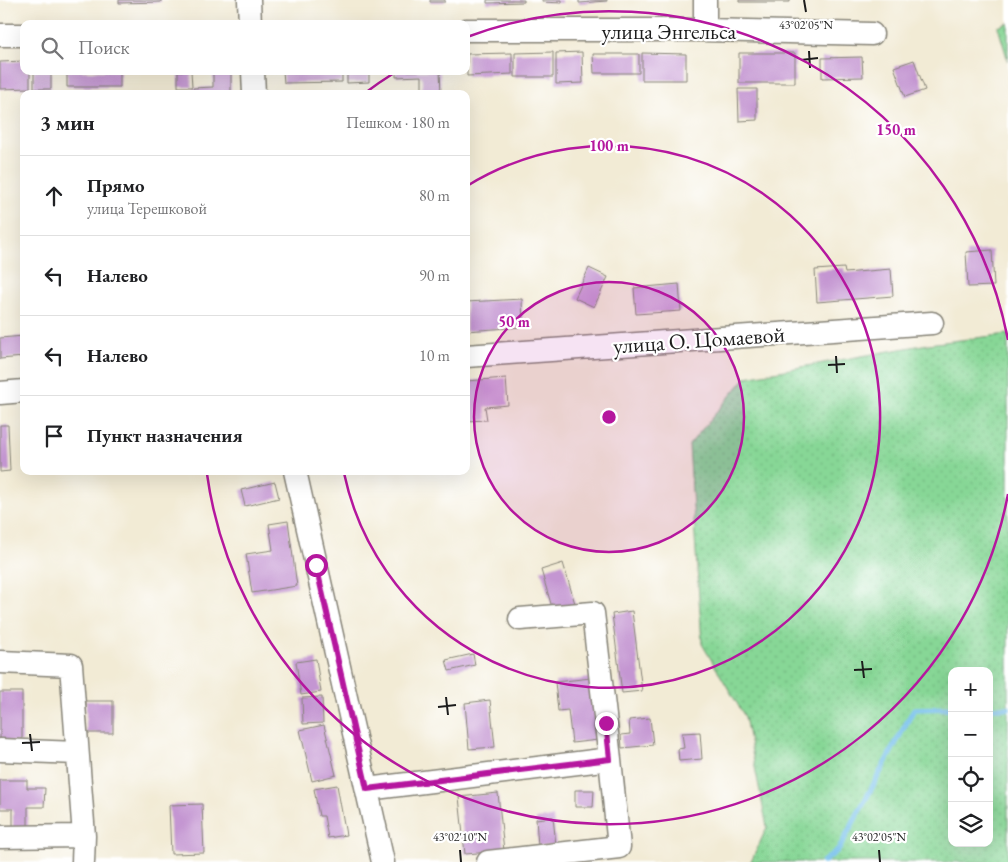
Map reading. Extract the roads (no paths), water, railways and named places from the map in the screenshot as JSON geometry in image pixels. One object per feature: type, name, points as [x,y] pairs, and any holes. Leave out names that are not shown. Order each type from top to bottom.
[{"type":"street","points":[[249,0],[250,20]]},
{"type":"street","points":[[705,0],[705,30]]},
{"type":"street","name":"улица Энгельса","points":[[470,30],[705,30],[872,34]]},
{"type":"street","points":[[0,35],[20,35]]},
{"type":"street","points":[[253,75],[254,90]]},
{"type":"street","name":"улица О. Цомаевой","points":[[470,356],[932,323]]},
{"type":"street","points":[[0,393],[20,391]]},
{"type":"street","points":[[296,475],[383,862],[377,862]]},
{"type":"street","points":[[488,862],[619,847],[592,612],[520,619]]},
{"type":"street","points":[[0,662],[71,665],[84,836],[83,862]]},
{"type":"street","points":[[0,750],[77,753]]},
{"type":"street","points":[[367,789],[610,759]]},
{"type":"street","points":[[0,837],[84,836]]},
{"type":"waterway","points":[[823,862],[839,849],[914,709],[948,708]]},
{"type":"waterway","points":[[993,708],[1008,708]]}]
